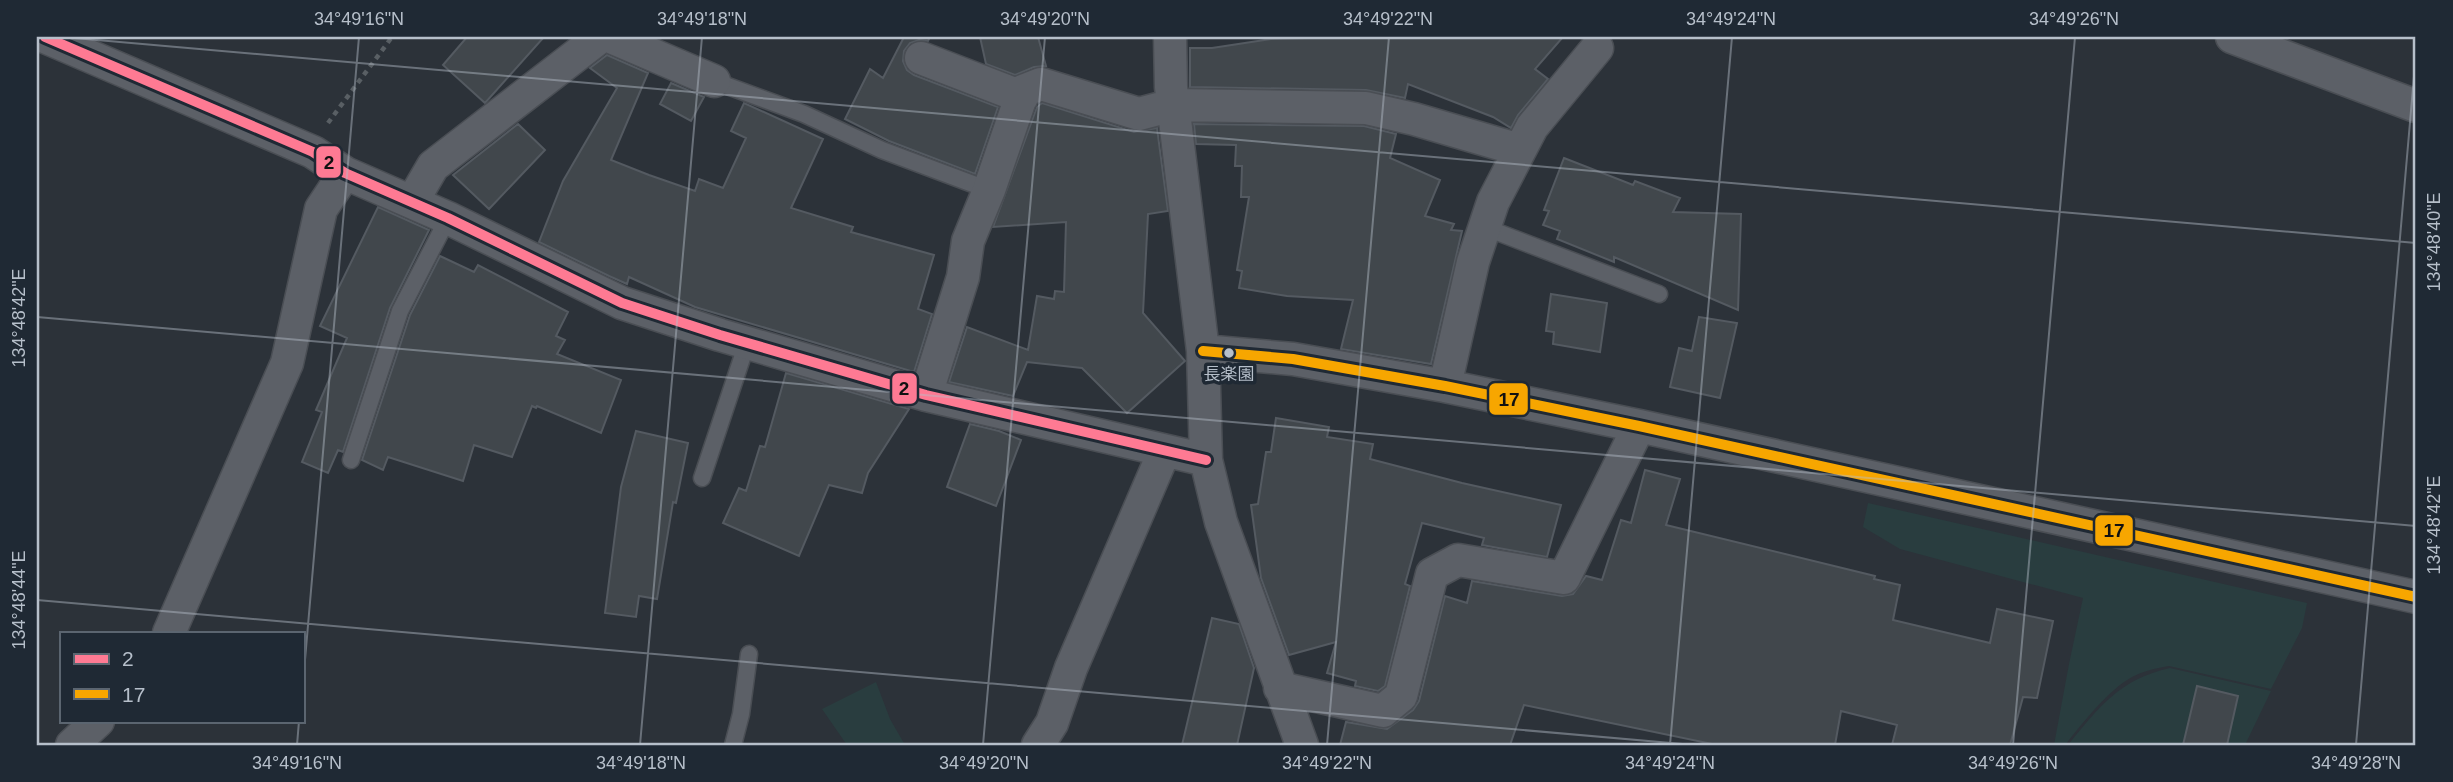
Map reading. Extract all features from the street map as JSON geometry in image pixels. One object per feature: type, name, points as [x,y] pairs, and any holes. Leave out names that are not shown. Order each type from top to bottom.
[{"type":"street","points":[[45,37],[313,152],[345,173],[448,218],[622,303],[926,395],[1206,460]]},
{"type":"street","points":[[412,202],[433,166],[600,37]]},
{"type":"street","points":[[611,37],[713,81]]},
{"type":"street","points":[[1170,37],[1173,105],[1203,351],[1206,460],[1221,522],[1302,745]]},
{"type":"street","points":[[2232,37],[2416,106]]},
{"type":"street","points":[[1445,386],[1473,262],[1493,202],[1532,127],[1597,48]]},
{"type":"street","points":[[921,58],[1021,97]]},
{"type":"street","points":[[926,395],[963,277],[968,241],[989,190],[1023,91],[1041,84],[1139,114],[1173,105],[1366,108],[1520,150]]},
{"type":"street","points":[[169,632],[288,363],[321,209],[345,173]]},
{"type":"street","points":[[1203,351],[1293,359],[1445,386],[1639,426],[2416,597]]},
{"type":"street","points":[[1280,688],[1383,711],[1401,696],[1432,573],[1458,560],[1564,578],[1639,426]]},
{"type":"street","points":[[1038,745],[1052,723],[1071,668],[1164,452]]},
{"type":"street","points":[[72,745],[97,722]]},
{"type":"lane","points":[[713,81],[804,114],[882,150],[989,190]]},
{"type":"lane","points":[[351,460],[400,311],[448,218]]},
{"type":"lane","points":[[1484,227],[1660,294]]},
{"type":"lane","points":[[702,478],[747,343]]},
{"type":"lane","points":[[733,745],[741,714],[749,654]]},
{"type":"path","points":[[313,152],[332,115],[392,37]]},
{"type":"green space","points":[[1868,503],[2307,603],[2302,628],[2271,689],[2169,666],[2150,670],[2132,677],[2114,690],[2065,745],[2054,745],[2083,598],[1900,549],[1863,527]]},
{"type":"green space","points":[[2170,668],[2271,691],[2245,745],[2068,745],[2112,696],[2137,679]]},
{"type":"green space","points":[[876,682],[890,719],[905,745],[847,745],[822,709]]},
{"type":"building","points":[[467,37],[544,37],[485,103],[443,65]]},
{"type":"building","points":[[904,37],[930,37],[928,41],[910,43],[904,51],[903,61],[907,70],[998,107],[975,174],[889,141],[845,119],[870,69],[883,78]]},
{"type":"building","points":[[980,37],[1038,37],[1046,66],[1034,67],[1015,75],[986,64]]},
{"type":"building","points":[[1563,37],[1535,69],[1548,79],[1518,115],[1511,128],[1493,117],[1408,84],[1405,98],[1366,90],[1190,87],[1190,48],[1212,48],[1271,39]]},
{"type":"building","points":[[607,55],[648,73],[611,160],[649,175],[695,191],[699,179],[723,188],[746,138],[731,131],[744,103],[823,139],[791,208],[853,227],[851,232],[934,255],[918,309],[932,314],[914,372],[695,307],[629,277],[627,284],[539,242],[563,181],[617,88],[590,68]]},
{"type":"building","points":[[671,83],[704,97],[691,121],[660,104]]},
{"type":"building","points":[[1042,103],[1134,132],[1157,128],[1168,211],[1148,214],[1143,313],[1185,361],[1127,413],[1082,368],[1027,362],[1013,396],[949,382],[967,327],[1028,350],[1037,296],[1054,299],[1055,291],[1064,292],[1066,222],[993,227],[1037,107]]},
{"type":"building","points":[[518,124],[545,150],[489,209],[453,175]]},
{"type":"building","points":[[1194,124],[1364,126],[1396,134],[1390,158],[1440,180],[1425,216],[1454,224],[1451,230],[1462,231],[1431,364],[1341,349],[1353,300],[1287,296],[1239,288],[1242,271],[1237,270],[1249,197],[1241,197],[1242,166],[1235,166],[1236,145],[1196,144]]},
{"type":"building","points":[[1564,158],[1633,185],[1635,181],[1680,198],[1673,212],[1741,214],[1738,310],[1614,257],[1614,262],[1557,239],[1560,231],[1543,225],[1549,211],[1544,210]]},
{"type":"building","points":[[378,207],[429,230],[390,308],[343,452],[338,450],[328,473],[302,462],[322,412],[316,410],[347,338],[320,326]]},
{"type":"building","points":[[440,256],[474,272],[478,265],[568,312],[556,336],[565,340],[557,354],[621,380],[601,433],[532,406],[512,457],[474,445],[463,481],[388,457],[383,470],[362,460],[410,315]]},
{"type":"building","points":[[1551,294],[1607,303],[1600,352],[1553,344],[1554,332],[1546,331]]},
{"type":"building","points":[[1699,317],[1737,323],[1720,398],[1670,387],[1679,348],[1692,351]]},
{"type":"building","points":[[786,373],[909,409],[868,473],[862,493],[829,485],[799,556],[723,523],[739,488],[746,491],[760,446],[765,447]]},
{"type":"building","points":[[1276,418],[1329,427],[1327,437],[1373,444],[1370,459],[1561,505],[1547,557],[1482,545],[1484,538],[1422,523],[1405,584],[1410,586],[1385,686],[1378,691],[1355,686],[1356,681],[1327,673],[1336,642],[1289,655],[1261,578],[1251,505],[1258,504],[1266,452],[1271,452]]},
{"type":"building","points":[[970,424],[1021,440],[996,506],[947,487]]},
{"type":"building","points":[[636,431],[688,443],[676,503],[673,502],[657,599],[639,596],[636,617],[605,613],[621,487]]},
{"type":"building","points":[[1645,470],[1680,479],[1666,525],[1875,576],[1874,579],[1900,585],[1893,620],[1990,643],[1997,609],[2053,621],[2037,698],[2023,697],[2010,745],[1892,745],[1897,725],[1841,711],[1835,745],[1717,745],[1524,705],[1510,745],[1340,745],[1346,722],[1387,729],[1413,710],[1419,701],[1445,596],[1467,603],[1472,581],[1562,596],[1573,594],[1586,576],[1602,580],[1621,520],[1631,523]]},
{"type":"building","points":[[1212,618],[1239,624],[1254,668],[1237,745],[1182,745]]},
{"type":"building","points":[[2197,686],[2238,696],[2227,745],[2183,745]]},
{"type":"transit line","name":"2","points":[[45,37],[313,152],[345,173],[448,218],[622,303],[720,335],[926,395],[1206,460]]},
{"type":"transit line","name":"17","points":[[1203,351],[1293,359],[1445,386],[1639,426],[2416,597]]},
{"type":"place","name":"長楽園","points":[[1229,353]]}]
